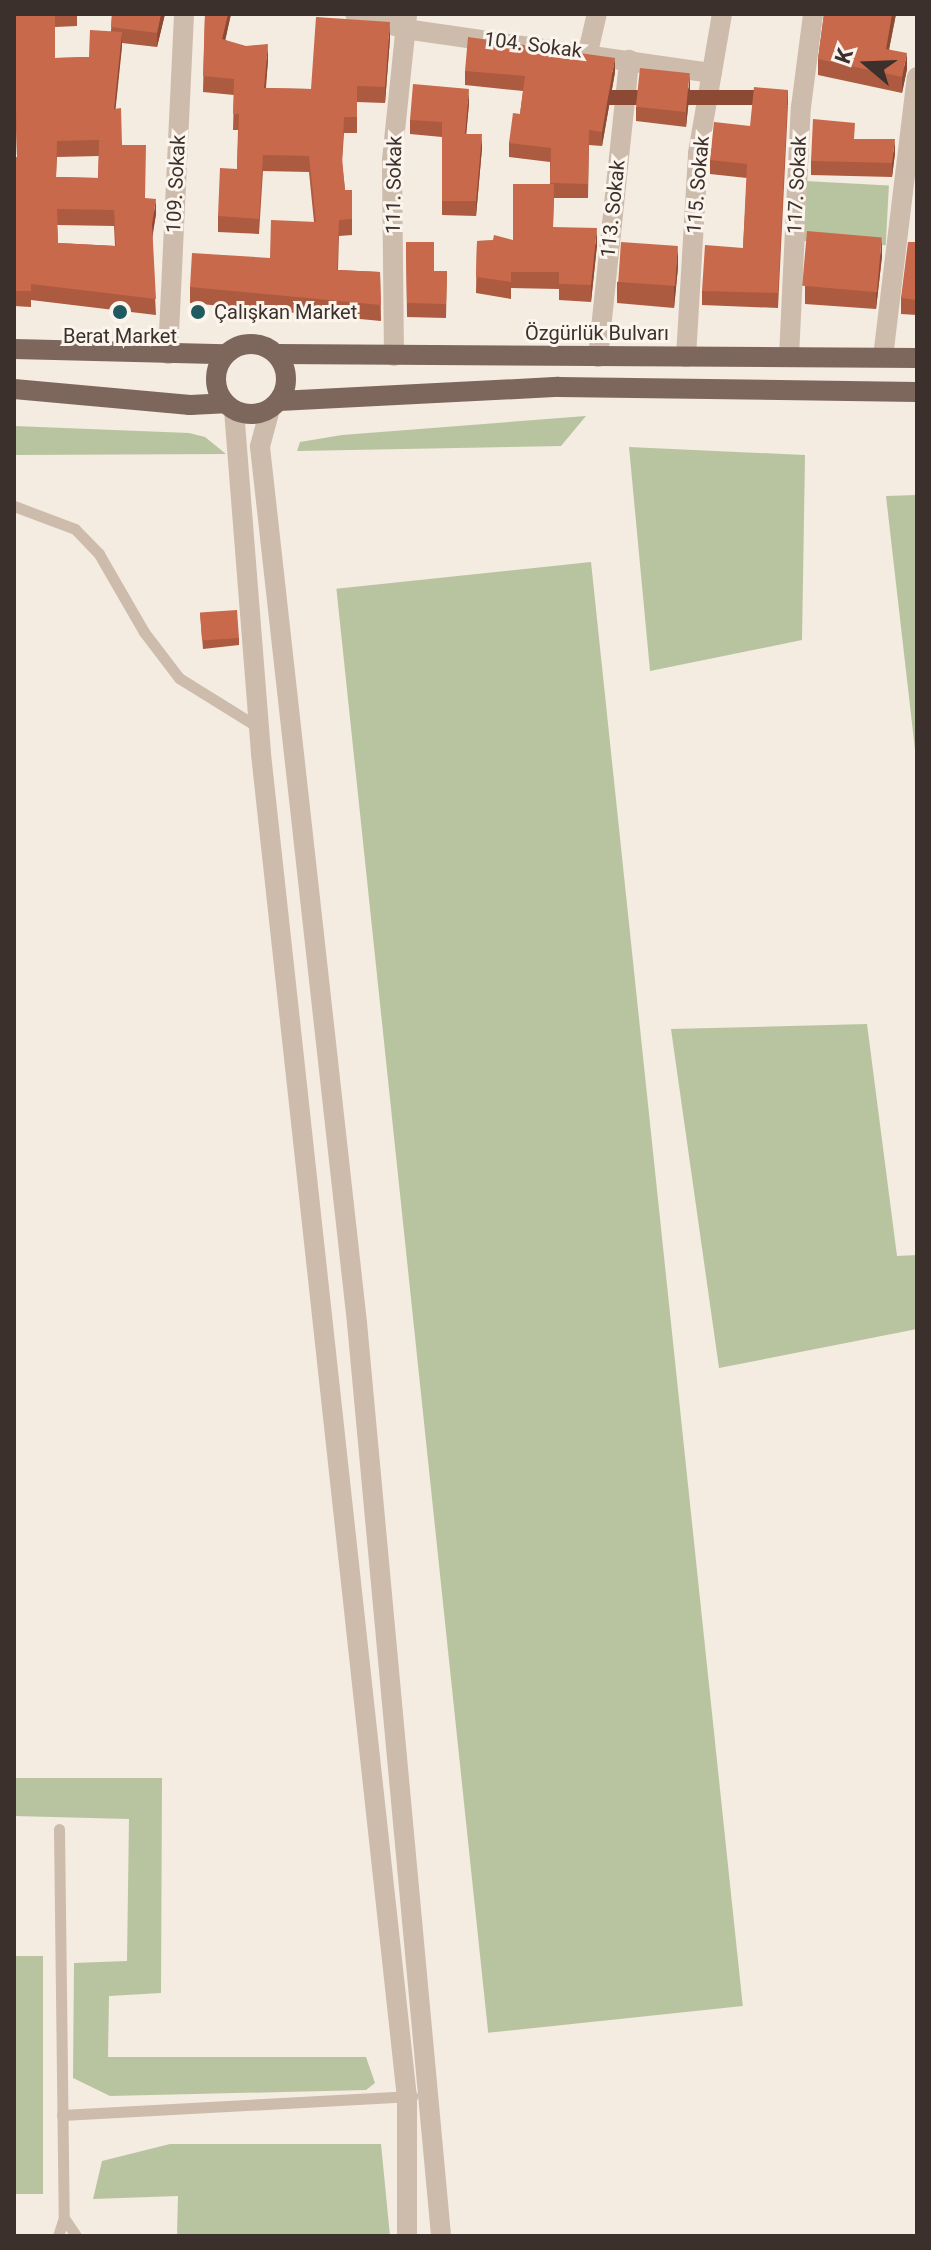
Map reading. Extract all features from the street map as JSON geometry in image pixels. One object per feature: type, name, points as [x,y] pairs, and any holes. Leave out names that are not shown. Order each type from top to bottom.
[{"type":"main road","points":[[14,349],[225,354],[245,343],[268,347],[277,354],[287,382],[274,405]]},
{"type":"main road","points":[[225,354],[216,373],[230,406]]},
{"type":"main road","name":"Özgürlük Bulvarı","points":[[277,354],[917,358]]},
{"type":"main road","points":[[14,389],[230,406],[252,414],[274,405],[559,387],[917,392]]},
{"type":"street","name":"109. Sokak","points":[[168,354],[184,14]]},
{"type":"street","name":"104. Sokak","points":[[355,14],[712,73]]},
{"type":"street","points":[[588,52],[597,14]]},
{"type":"street","name":"115. Sokak","points":[[686,357],[698,153],[722,14]]},
{"type":"street","name":"117. Sokak","points":[[789,357],[801,107],[813,14]]},
{"type":"street","name":"111. Sokak","points":[[394,356],[392,160],[406,21]]},
{"type":"street","name":"113. Sokak","points":[[598,357],[629,60]]},
{"type":"street","points":[[883,357],[915,124],[917,77]]},
{"type":"street","points":[[274,405],[260,447],[357,1323],[441,2236]]},
{"type":"street","points":[[230,406],[259,727],[407,2097],[407,2236]]},
{"type":"lane","points":[[14,506],[75,529],[99,554],[144,632],[179,678],[259,727]]},
{"type":"lane","points":[[58,2236],[64,2218],[59,1829]]},
{"type":"lane","points":[[62,2115],[428,2094]]},
{"type":"lane","points":[[64,2218],[76,2236]]},
{"type":"green space","points":[[805,181],[889,185],[886,245],[802,241]]},
{"type":"green space","points":[[586,416],[561,446],[297,451],[300,442],[342,435]]},
{"type":"green space","points":[[14,426],[189,433],[205,437],[226,454],[14,455]]},
{"type":"green space","points":[[629,447],[805,455],[802,640],[650,671]]},
{"type":"green space","points":[[917,495],[917,767],[886,496]]},
{"type":"green space","points":[[591,562],[743,2006],[488,2033],[336,589]]},
{"type":"green space","points":[[867,1024],[897,1256],[917,1255],[917,1329],[719,1368],[671,1029]]},
{"type":"green space","points":[[14,1778],[162,1778],[161,1993],[109,1996],[108,2057],[366,2057],[375,2083],[366,2090],[110,2096],[73,2078],[74,1963],[127,1961],[129,1819],[14,1816]]},
{"type":"green space","points":[[14,1956],[43,1956],[43,2194],[14,2194]]},
{"type":"green space","points":[[170,2144],[381,2144],[390,2236],[177,2236],[178,2196],[93,2199],[102,2161]]},
{"type":"building","points":[[14,14],[55,14],[55,58],[89,57],[90,30],[122,32],[114,109],[121,108],[122,145],[146,145],[145,198],[156,199],[152,224],[156,299],[31,284],[31,291],[14,291],[14,157],[17,157]],"holes":[[[99,140],[98,178],[56,177],[57,141]],[[57,209],[114,210],[116,246],[58,243]]]},
{"type":"building","points":[[112,14],[161,14],[157,33],[111,27]]},
{"type":"building","points":[[205,14],[228,14],[222,39],[246,46],[268,44],[264,88],[311,89],[316,17],[390,22],[385,87],[357,86],[357,117],[344,117],[342,158],[345,190],[352,190],[352,219],[339,220],[337,270],[380,272],[381,305],[190,287],[192,253],[270,258],[271,220],[316,222],[309,156],[263,155],[259,219],[218,216],[220,168],[237,169],[239,114],[233,114],[234,79],[203,76]]},
{"type":"building","points":[[824,14],[892,14],[886,49],[907,53],[902,77],[818,59]]},
{"type":"building","points":[[468,37],[615,58],[602,132],[589,130],[588,184],[550,183],[551,148],[509,143],[513,113],[520,114],[525,76],[465,71]]},
{"type":"building","points":[[640,68],[690,73],[686,112],[636,107]]},
{"type":"building","points":[[413,84],[469,89],[465,134],[482,134],[476,201],[442,201],[442,122],[410,120]]},
{"type":"building","points":[[754,87],[788,90],[778,293],[702,291],[705,245],[743,248],[747,164],[710,160],[714,122],[750,126]]},
{"type":"building","points":[[813,119],[855,123],[854,139],[895,139],[892,163],[811,161]]},
{"type":"building","points":[[513,184],[554,184],[553,227],[597,228],[591,285],[559,284],[559,272],[511,272],[511,282],[476,277],[477,241],[493,240],[494,235],[513,240]]},
{"type":"building","points":[[807,231],[882,238],[877,292],[802,286]]},
{"type":"building","points":[[406,242],[434,242],[434,271],[447,271],[446,304],[407,303]]},
{"type":"building","points":[[621,242],[678,246],[675,286],[618,282]]},
{"type":"building","points":[[908,242],[917,242],[917,300],[901,298]]},
{"type":"building","points":[[237,610],[239,638],[202,641],[200,613]]},
{"type":"place","name":"Berat Market","points":[[120,312]]},
{"type":"place","name":"Çalışkan Market","points":[[198,312]]}]
